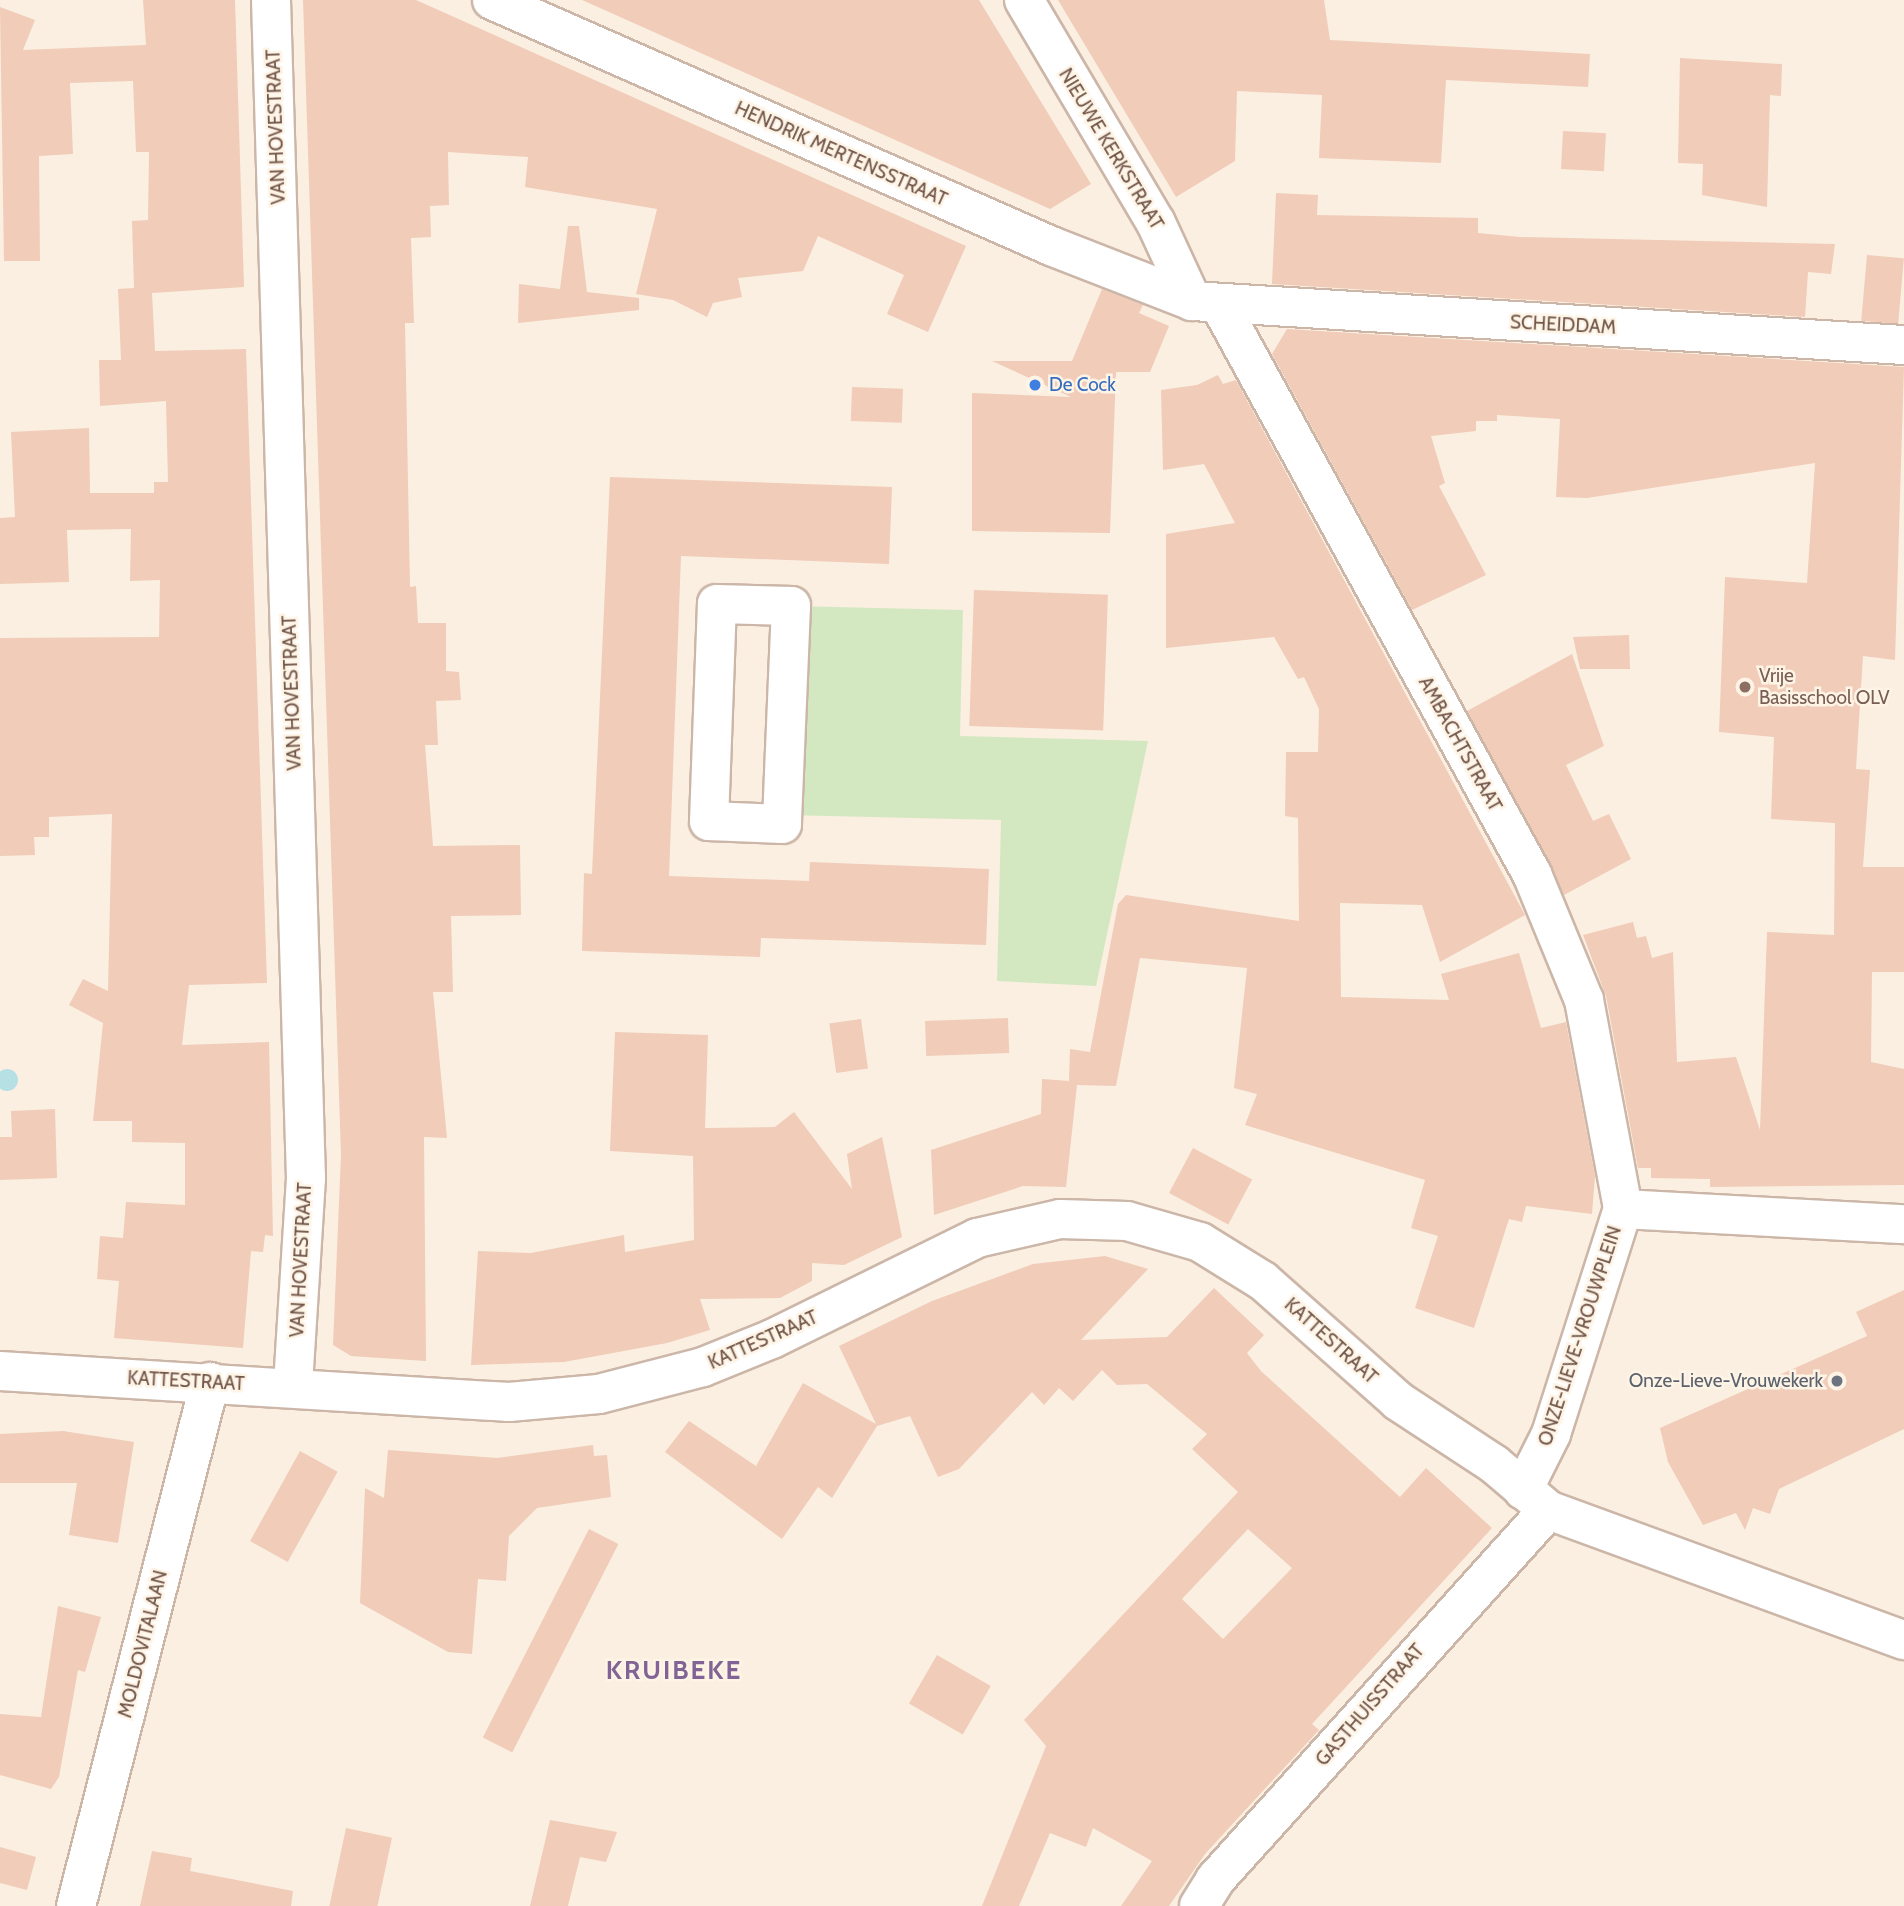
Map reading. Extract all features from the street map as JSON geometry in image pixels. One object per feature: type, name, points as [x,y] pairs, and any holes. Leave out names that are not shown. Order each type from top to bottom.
[{"type":"street","name":"VAN HOVESTRAAT","points":[[271,0],[305,1137],[293,1386]]},
{"type":"street","name":"HENDRIK MERTENSSTRAAT","points":[[492,0],[1051,246],[1207,304]]},
{"type":"street","name":"NIEUWE KERKSTRAAT","points":[[1024,0],[1207,304]]},
{"type":"street","name":"SCHEIDDAM","points":[[1207,304],[1904,345]]},
{"type":"street","name":"AMBACHTSTRAAT","points":[[1207,304],[1532,874],[1584,1000],[1623,1209]]},
{"type":"street","points":[[717,604],[791,606],[782,824],[709,821],[717,604]]},
{"type":"street","name":"ONZE-LIEVE-VROUWPLEIN","points":[[1535,1500],[1551,1434],[1623,1209],[1904,1224]]},
{"type":"street","name":"KATTESTRAAT","points":[[0,1371],[293,1386],[509,1402],[599,1394],[704,1367],[976,1238],[1060,1219],[1127,1221],[1200,1242],[1263,1281],[1398,1401],[1444,1430],[1535,1500]]},
{"type":"street","name":"MOLDOVITALAAN","points":[[76,1906],[210,1382]]},
{"type":"street","points":[[1535,1500],[1904,1640]]},
{"type":"street","name":"GASTHUISSTRAAT","points":[[1199,1906],[1215,1880],[1535,1500]]},
{"type":"green space","points":[[791,606],[963,610],[960,736],[1148,741],[1096,986],[997,981],[1001,820],[786,815]]},
{"type":"water","points":[[7,1069],[15,1072],[18,1080],[15,1088],[7,1091],[-1,1088],[-4,1080],[-1,1072]]},
{"type":"building","points":[[143,0],[235,0],[244,287],[152,293],[155,351],[246,349],[267,983],[189,985],[182,1045],[269,1042],[273,1236],[265,1235],[263,1252],[251,1251],[243,1348],[114,1338],[119,1281],[97,1279],[100,1236],[123,1238],[126,1202],[185,1205],[185,1143],[132,1142],[132,1121],[93,1121],[103,1023],[69,1005],[83,979],[108,991],[112,814],[49,817],[49,837],[34,837],[35,855],[0,856],[0,638],[159,637],[160,580],[130,581],[131,529],[67,530],[69,582],[0,584],[0,518],[15,517],[11,432],[89,428],[90,493],[154,493],[154,482],[168,482],[166,401],[100,406],[99,360],[121,360],[118,289],[134,288],[132,221],[148,220],[149,152],[136,152],[133,81],[70,83],[73,154],[39,156],[40,261],[4,261],[0,7],[35,20],[23,50],[146,45]]},
{"type":"building","points":[[303,0],[416,0],[966,246],[928,332],[887,314],[904,275],[818,236],[803,271],[738,278],[742,297],[713,303],[707,317],[673,300],[636,294],[657,209],[525,187],[528,157],[448,152],[449,205],[430,206],[431,237],[411,238],[414,323],[405,323],[410,587],[416,586],[418,623],[446,623],[446,671],[459,672],[461,700],[436,701],[438,745],[425,745],[433,846],[520,845],[521,915],[451,916],[453,992],[433,992],[447,1138],[424,1137],[426,1361],[351,1356],[333,1345],[341,1155]]},
{"type":"building","points":[[582,0],[979,0],[1091,184],[1050,209]]},
{"type":"building","points":[[1058,0],[1324,0],[1330,40],[1590,54],[1588,87],[1446,80],[1441,163],[1319,158],[1322,95],[1237,91],[1235,161],[1176,197]]},
{"type":"building","points":[[1680,58],[1782,64],[1781,96],[1770,95],[1767,207],[1702,195],[1703,164],[1678,163]]},
{"type":"building","points":[[1563,131],[1606,133],[1604,171],[1561,169]]},
{"type":"building","points":[[1276,193],[1318,195],[1317,215],[1478,218],[1478,233],[1520,237],[1835,244],[1831,274],[1808,272],[1805,317],[1272,284]]},
{"type":"building","points":[[568,226],[579,226],[587,292],[639,298],[639,310],[518,323],[519,284],[560,289]]},
{"type":"building","points":[[1867,255],[1904,258],[1898,324],[1861,321]]},
{"type":"building","points":[[1102,289],[1143,305],[1139,313],[1169,326],[1150,372],[1116,372],[1110,533],[972,531],[972,393],[1071,397],[992,361],[1072,361]]},
{"type":"building","points":[[1287,329],[1904,367],[1895,660],[1863,656],[1856,769],[1870,770],[1863,867],[1904,867],[1904,972],[1872,972],[1871,1062],[1904,1069],[1904,1185],[1710,1187],[1710,1179],[1651,1178],[1651,1168],[1638,1168],[1606,996],[1583,935],[1633,922],[1637,938],[1646,936],[1652,958],[1673,952],[1677,1062],[1736,1057],[1760,1130],[1767,932],[1834,935],[1835,823],[1771,819],[1774,737],[1719,732],[1725,577],[1807,583],[1815,463],[1587,498],[1556,497],[1560,419],[1497,415],[1497,421],[1476,421],[1476,431],[1431,436],[1445,483],[1439,486],[1486,575],[1412,610],[1272,354]]},
{"type":"building","points":[[1218,375],[1223,384],[1236,380],[1525,915],[1440,962],[1422,905],[1340,903],[1341,997],[1449,1000],[1441,974],[1519,953],[1541,1028],[1566,1022],[1595,1176],[1592,1214],[1526,1206],[1522,1222],[1509,1219],[1474,1328],[1415,1308],[1438,1236],[1411,1228],[1425,1180],[1245,1125],[1257,1094],[1234,1088],[1247,968],[1140,958],[1116,1086],[1077,1085],[1066,1187],[1023,1186],[934,1215],[931,1150],[1041,1114],[1042,1079],[1069,1081],[1070,1049],[1090,1052],[1118,904],[1126,895],[1299,921],[1298,818],[1285,816],[1286,752],[1318,752],[1319,709],[1304,677],[1298,679],[1274,637],[1166,648],[1166,534],[1235,523],[1204,464],[1163,470],[1161,390],[1197,385]]},
{"type":"building","points":[[852,387],[903,389],[902,423],[851,421]]},
{"type":"building","points":[[610,477],[892,487],[889,564],[681,556],[669,876],[809,881],[810,862],[989,869],[986,945],[761,938],[760,957],[582,951],[584,873],[592,874]]},
{"type":"building","points":[[974,590],[1108,595],[1103,731],[969,726]]},
{"type":"building","points":[[1629,635],[1630,669],[1580,669],[1573,637]]},
{"type":"building","points":[[1572,654],[1604,746],[1566,765],[1593,821],[1609,814],[1631,859],[1564,895],[1467,711]]},
{"type":"building","points":[[1008,1018],[1009,1053],[926,1056],[925,1021]]},
{"type":"building","points":[[861,1019],[868,1069],[836,1073],[829,1023]]},
{"type":"building","points":[[615,1032],[708,1035],[705,1128],[775,1127],[794,1112],[852,1189],[847,1154],[882,1137],[902,1237],[844,1265],[812,1263],[812,1281],[780,1298],[700,1299],[710,1330],[667,1343],[564,1362],[471,1365],[478,1251],[531,1253],[624,1235],[625,1252],[694,1240],[693,1156],[610,1151]]},
{"type":"building","points":[[55,1109],[57,1178],[0,1180],[0,1137],[12,1137],[11,1111]]},
{"type":"building","points":[[1193,1148],[1252,1179],[1228,1224],[1169,1193]]},
{"type":"building","points":[[1105,1256],[1148,1269],[1081,1340],[1167,1337],[1214,1288],[1264,1335],[1247,1353],[1261,1371],[1400,1497],[1426,1468],[1492,1528],[1312,1724],[1319,1730],[1205,1854],[1169,1906],[1121,1906],[1152,1861],[1093,1828],[1086,1847],[1050,1833],[1019,1906],[982,1906],[1046,1746],[1024,1720],[1238,1492],[1192,1449],[1207,1434],[1147,1384],[1117,1385],[1102,1370],[1073,1401],[1059,1388],[1044,1405],[1032,1392],[959,1469],[938,1477],[910,1416],[877,1426],[832,1498],[818,1487],[782,1539],[665,1452],[689,1421],[756,1466],[803,1383],[876,1424],[839,1346],[932,1301],[1033,1264]],"holes":[[[1248,1529],[1292,1568],[1223,1639],[1182,1599]]]},
{"type":"building","name":"Onze-Lieve-Vrouwekerk","points":[[1904,1290],[1904,1429],[1779,1489],[1770,1514],[1753,1508],[1745,1530],[1736,1513],[1703,1525],[1668,1462],[1660,1428],[1867,1336],[1856,1312]]},
{"type":"building","points":[[63,1431],[134,1442],[118,1543],[69,1535],[77,1483],[0,1483],[0,1434]]},
{"type":"building","points":[[593,1445],[594,1456],[607,1455],[611,1497],[537,1508],[509,1536],[506,1581],[478,1579],[472,1654],[448,1652],[360,1603],[365,1488],[384,1498],[388,1450],[497,1458]]},
{"type":"building","points":[[300,1451],[338,1472],[288,1562],[250,1541]]},
{"type":"building","points":[[589,1529],[618,1544],[512,1752],[483,1737]]},
{"type":"building","points":[[58,1606],[101,1617],[85,1672],[78,1670],[59,1777],[51,1789],[0,1775],[0,1714],[41,1717]]},
{"type":"building","points":[[937,1655],[991,1686],[963,1734],[909,1703]]},
{"type":"building","points":[[550,1820],[617,1832],[606,1862],[580,1857],[568,1906],[530,1906]]},
{"type":"building","points":[[346,1828],[392,1838],[377,1906],[329,1906]]},
{"type":"building","points":[[0,1847],[36,1857],[27,1890],[0,1883]]},
{"type":"building","points":[[152,1851],[192,1858],[190,1871],[293,1891],[291,1906],[140,1906]]},
{"type":"place","name":"De Cock","points":[[1035,385]]},
{"type":"place","name":"Vrije Basisschool OLV","points":[[1745,687]]},
{"type":"place","name":"Onze-Lieve-Vrouwekerk","points":[[1837,1381]]},
{"type":"district","name":"KRUIBEKE","points":[[674,1671]]}]
